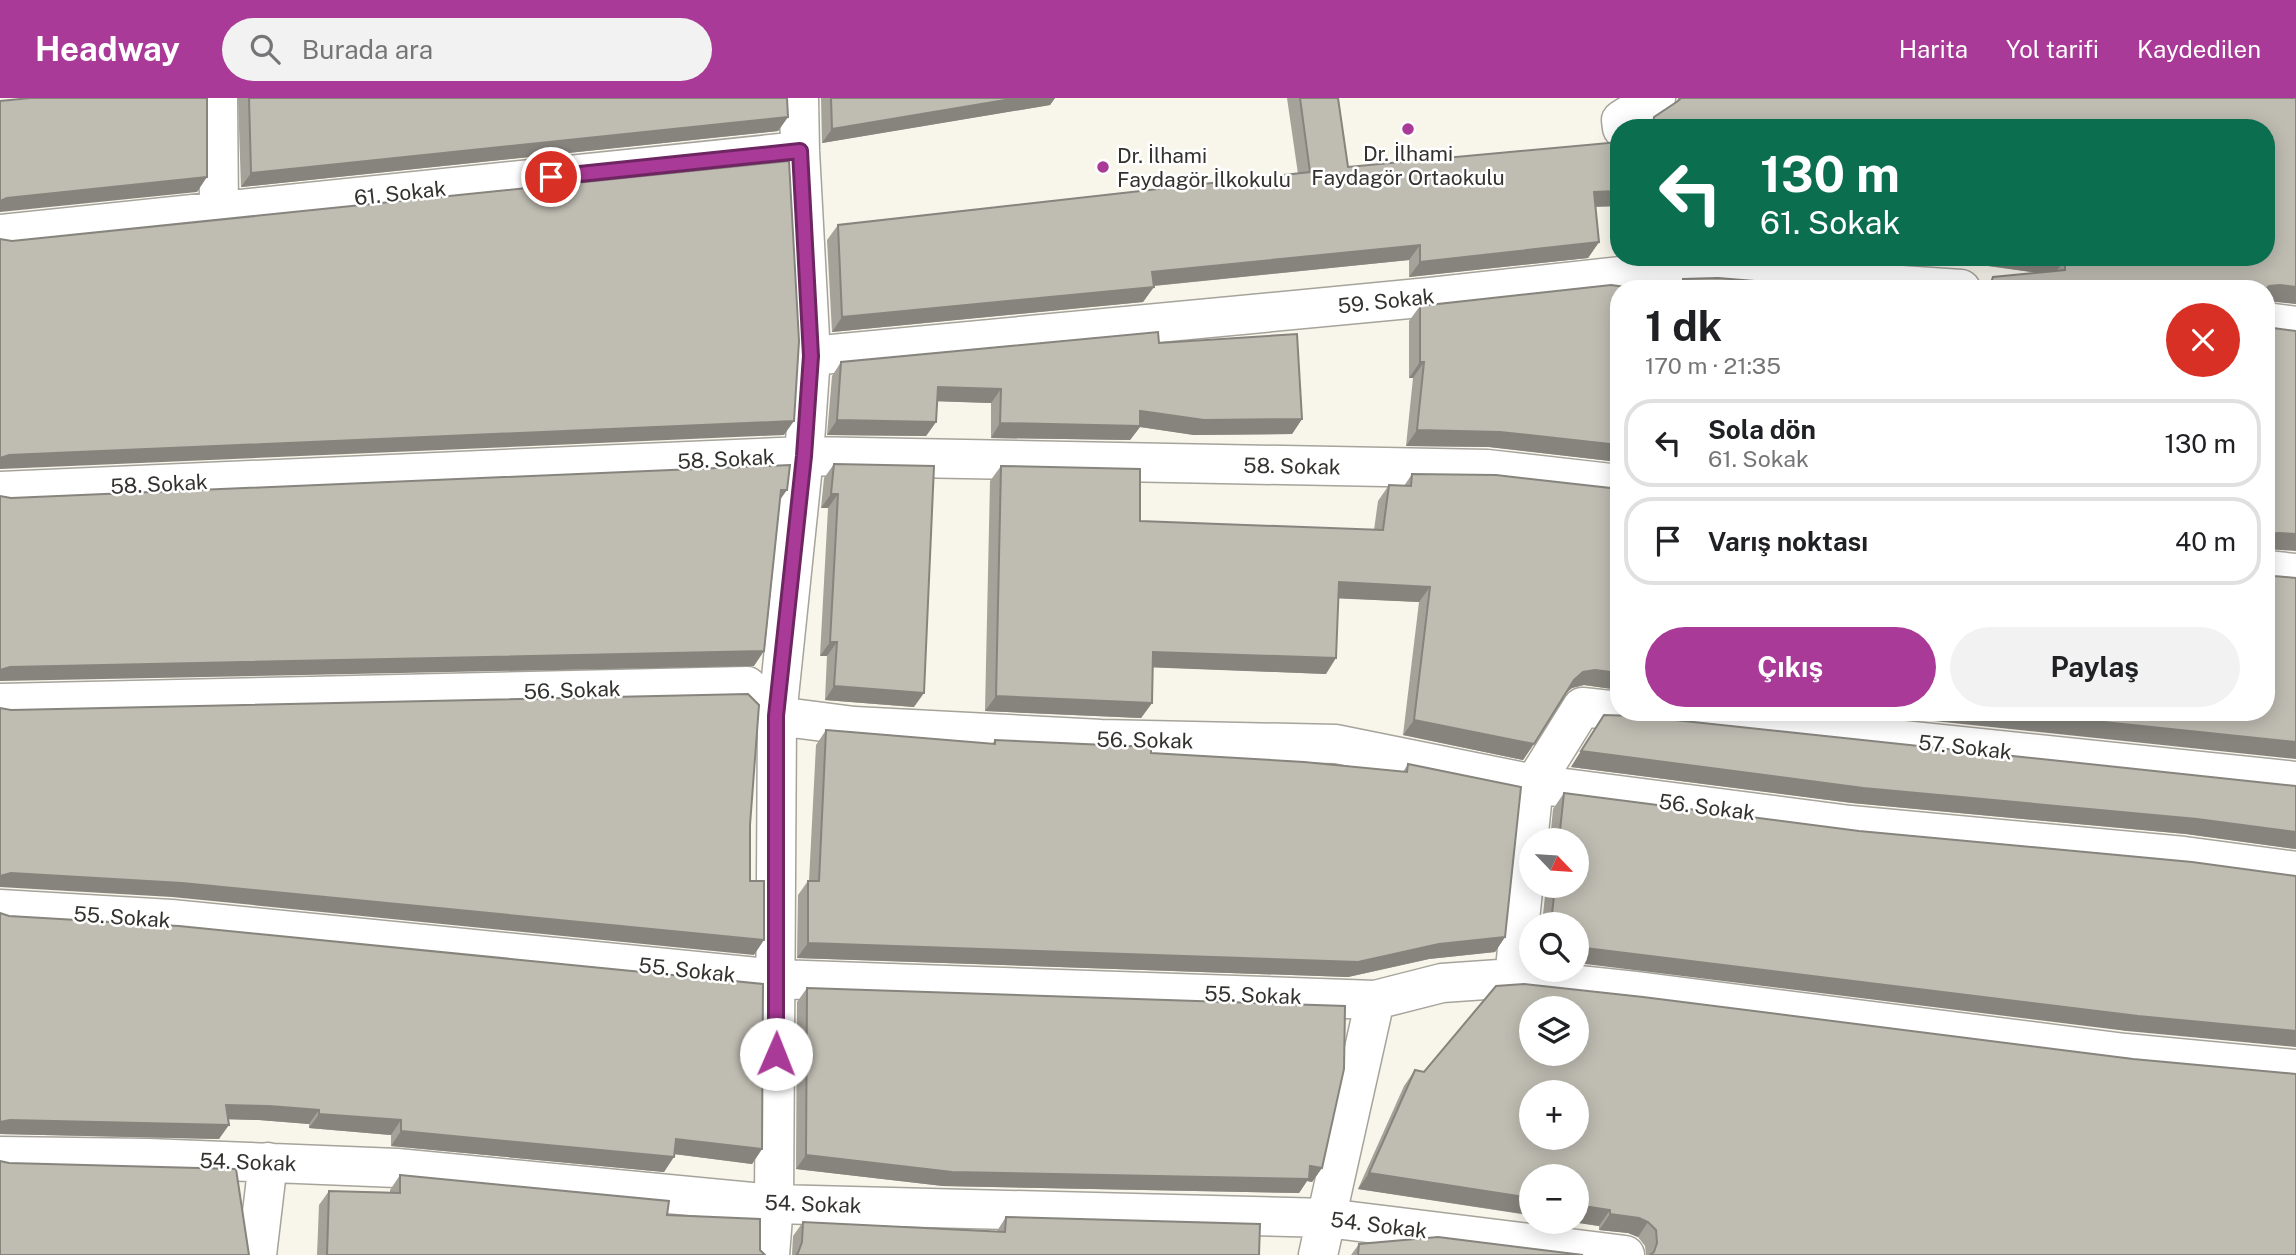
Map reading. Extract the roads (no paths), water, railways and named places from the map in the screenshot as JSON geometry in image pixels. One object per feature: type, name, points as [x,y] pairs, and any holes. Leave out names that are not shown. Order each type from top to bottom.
[{"type":"street","points":[[218,98],[219,212]]},
{"type":"street","points":[[770,1255],[774,1204],[777,979],[776,716],[804,456],[811,356],[799,98]]},
{"type":"street","points":[[1623,119],[1656,98]]},
{"type":"street","name":"61. Sokak","points":[[0,234],[800,151]]},
{"type":"street","name":"59. Sokak","points":[[811,356],[1430,297],[1638,266],[1827,280]]},
{"type":"street","points":[[2275,324],[2296,326]]},
{"type":"street","name":"58. Sokak","points":[[0,491],[804,456],[1487,469],[1610,483]]},
{"type":"street","points":[[2275,571],[2296,573]]},
{"type":"street","name":"56. Sokak","points":[[0,704],[747,685],[776,716],[855,726],[1087,739],[1336,744],[1534,784],[1850,825],[2184,856],[2296,871]]},
{"type":"street","points":[[1514,978],[1534,784],[1582,707],[1610,710]]},
{"type":"street","name":"57. Sokak","points":[[1720,721],[2296,781]]},
{"type":"street","name":"55. Sokak","points":[[0,909],[171,919],[777,979],[1375,1000],[1442,984],[1514,978],[2125,1053],[2296,1069]]},
{"type":"street","points":[[1318,1255],[1375,1000]]},
{"type":"street","name":"54. Sokak","points":[[0,1156],[397,1168],[774,1204],[1327,1218],[1625,1255]]},
{"type":"street","points":[[257,1255],[268,1162]]},
{"type":"place","name":"Dr. İlhami Faydagör Ortaokulu","points":[[1408,129]]},
{"type":"place","name":"Dr. İlhami Faydagör İlkokulu","points":[[1103,167]]}]
